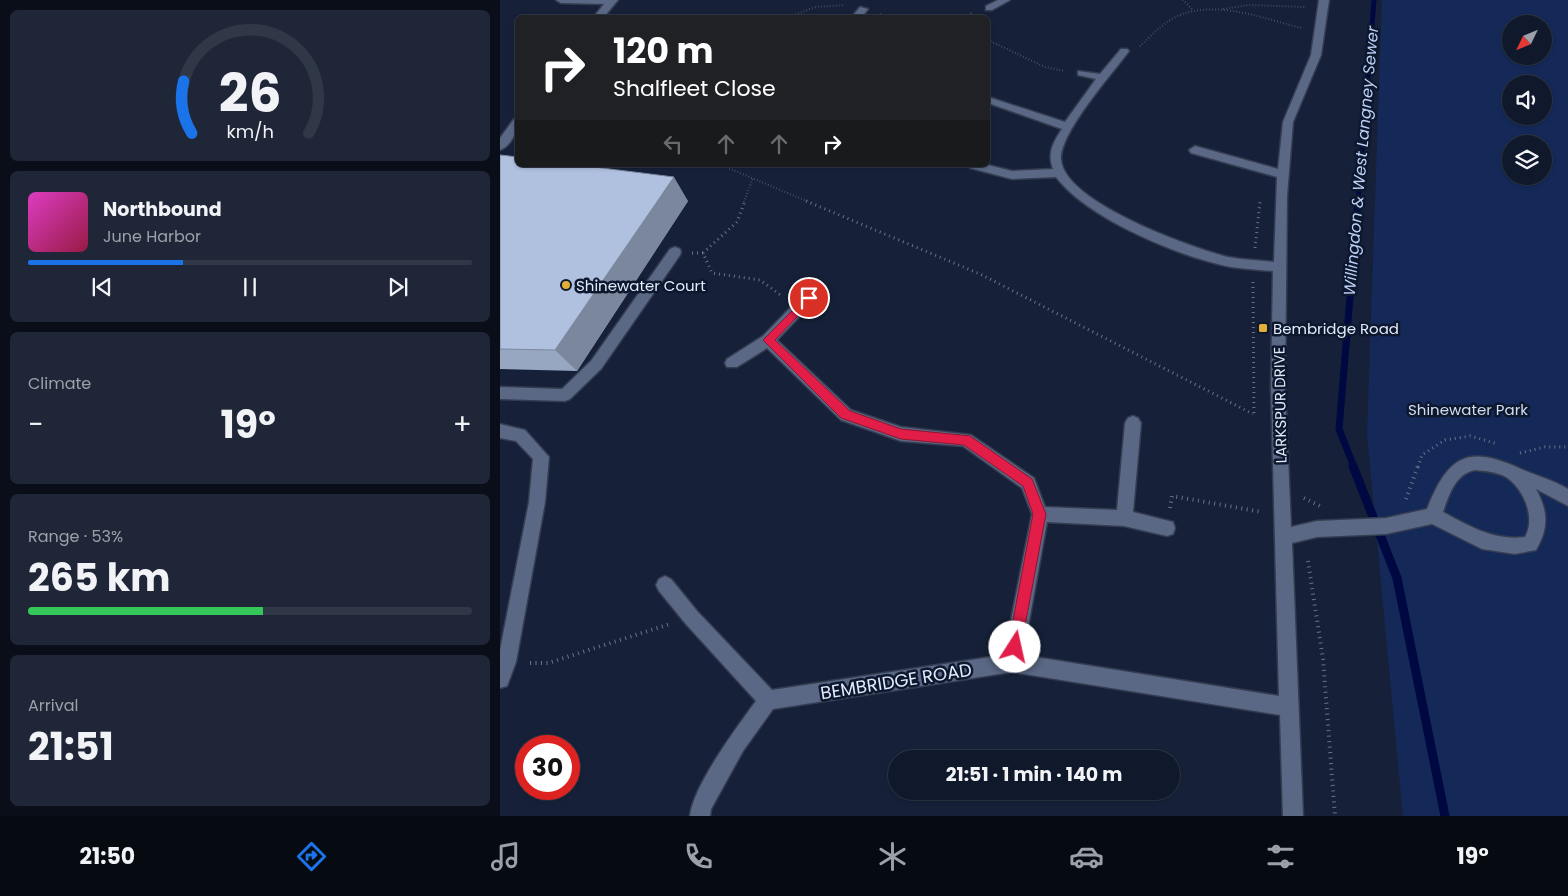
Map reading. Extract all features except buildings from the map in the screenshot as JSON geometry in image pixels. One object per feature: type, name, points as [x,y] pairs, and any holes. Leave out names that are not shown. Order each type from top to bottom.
[{"type":"street","points":[[561,0],[611,1]]},
{"type":"street","points":[[989,8],[1005,0]]},
{"type":"street","points":[[599,15],[611,1]]},
{"type":"street","name":"LARKSPUR DRIVE","points":[[1293,816],[1278,387],[1280,267],[1283,174],[1288,122],[1316,55],[1318,4]]},
{"type":"street","points":[[858,15],[863,9]]},
{"type":"street","points":[[1124,51],[1068,127],[1055,156],[1058,173],[1089,203],[1121,221],[1168,242],[1230,261],[1280,267]]},
{"type":"street","points":[[1082,73],[1103,78]]},
{"type":"street","points":[[990,101],[1068,127]]},
{"type":"street","points":[[500,146],[515,125]]},
{"type":"street","points":[[1195,150],[1264,172],[1283,174]]},
{"type":"street","points":[[982,167],[1012,175],[1058,173]]},
{"type":"street","points":[[500,393],[565,395],[596,365],[675,252]]},
{"type":"street","points":[[732,363],[768,340],[819,287]]},
{"type":"street","points":[[768,340],[846,415],[901,434],[966,440],[1028,483],[1040,514],[1012,663]]},
{"type":"street","points":[[1124,518],[1134,423]]},
{"type":"street","points":[[500,431],[520,435],[542,457],[537,502],[503,670]]},
{"type":"street","points":[[1433,516],[1441,493],[1451,475],[1467,464],[1483,462],[1511,471],[1568,498]]},
{"type":"street","points":[[1283,537],[1310,530],[1386,526],[1433,516],[1482,541],[1515,546],[1530,544],[1537,535],[1538,506],[1524,484],[1511,471]]},
{"type":"street","points":[[1040,514],[1124,518],[1167,528]]},
{"type":"street","points":[[665,585],[691,617],[768,700],[736,744],[701,807],[700,816]]},
{"type":"street","name":"BEMBRIDGE ROAD","points":[[768,700],[1012,663],[1290,708]]},
{"type":"path","points":[[1183,0],[1193,10]]},
{"type":"path","points":[[795,15],[814,8],[840,3],[863,9]]},
{"type":"path","points":[[1124,51],[1138,48],[1177,16],[1193,10],[1220,10],[1249,4],[1318,4]]},
{"type":"path","points":[[1220,10],[1308,29]]},
{"type":"path","points":[[990,41],[1045,67],[1082,73]]},
{"type":"path","points":[[725,167],[980,274],[1253,414]]},
{"type":"path","points":[[675,252],[703,253],[737,222],[753,178]]},
{"type":"path","points":[[703,253],[712,273],[760,280],[798,309]]},
{"type":"path","points":[[1301,490],[1310,530],[1323,659],[1335,816]]},
{"type":"path","points":[[1167,528],[1172,496],[1282,516]]},
{"type":"path","points":[[1304,498],[1325,509]]},
{"type":"path","points":[[503,670],[548,663],[691,617]]},
{"type":"green space","name":"Shinewater Park","points":[[1382,0],[1568,0],[1568,816],[1403,816],[1367,434]]},
{"type":"waterway","name":"Willingdon & West Langney Sewer","points":[[1358,202],[1374,0]]},
{"type":"waterway","name":"Willingdon & West Langney Sewer","points":[[1354,467],[1339,429],[1358,201]]},
{"type":"waterway","name":"Willingdon & West Langney Sewer","points":[[1353,466],[1397,578],[1445,816]]},
{"type":"place","name":"Shinewater Court","points":[[566,285]]},
{"type":"place","name":"Bembridge Road","points":[[1263,328]]},
{"type":"route","points":[[809,298],[768,340],[846,415],[901,434],[966,440],[1028,483],[1040,514],[1015,647]]}]
